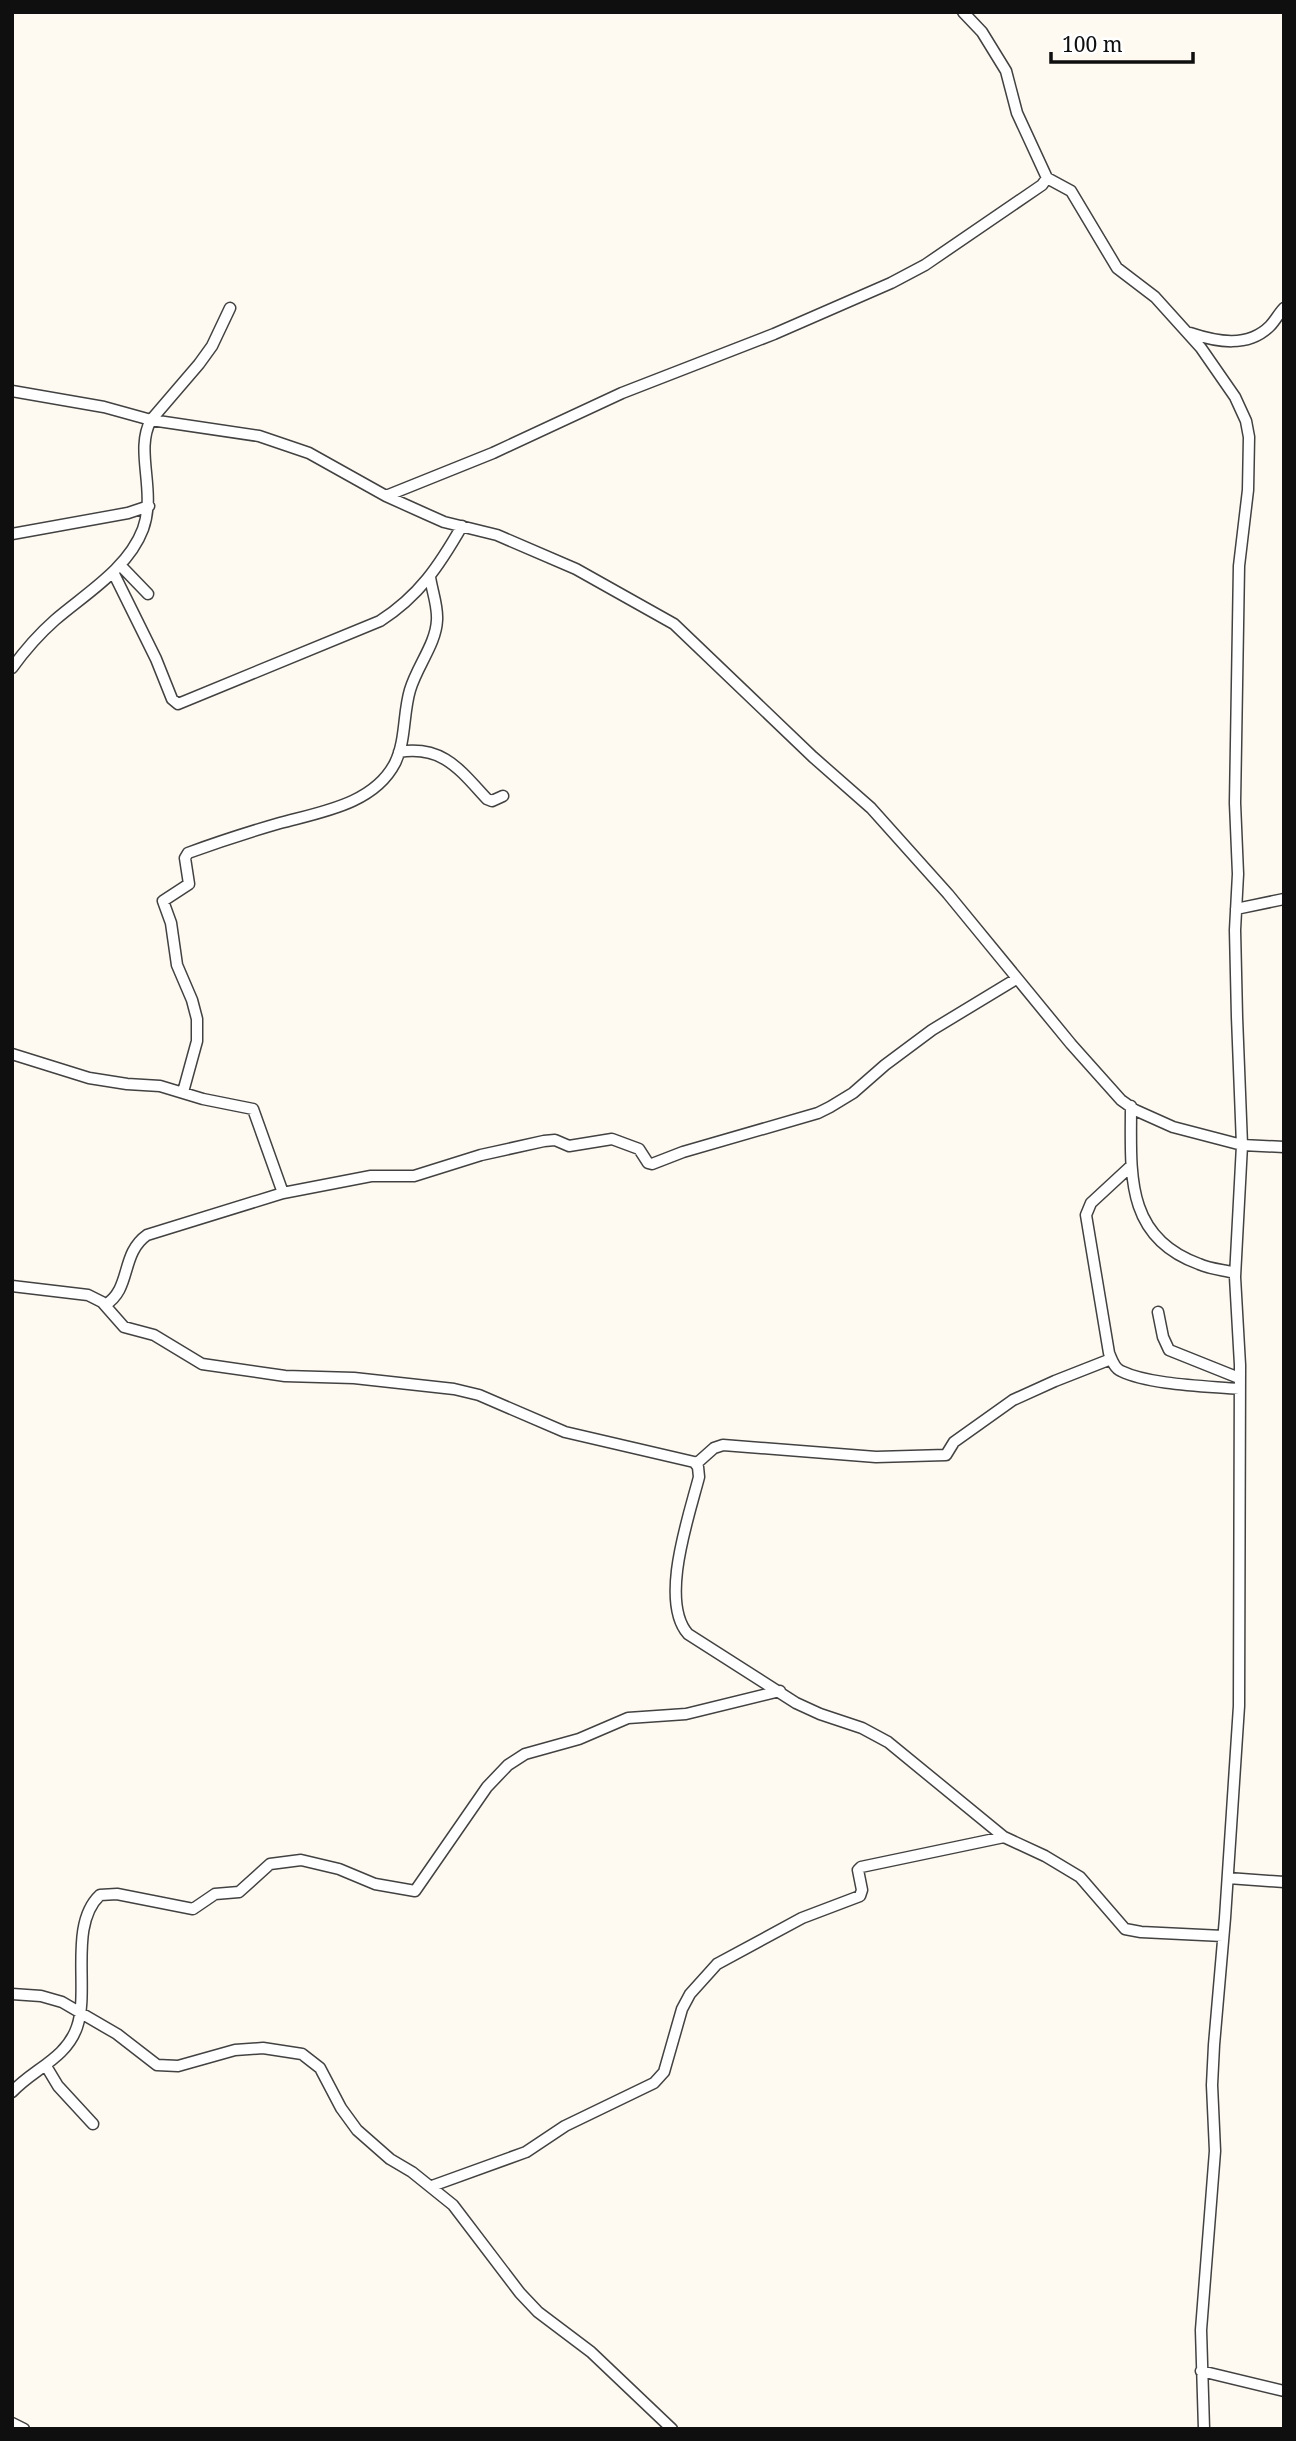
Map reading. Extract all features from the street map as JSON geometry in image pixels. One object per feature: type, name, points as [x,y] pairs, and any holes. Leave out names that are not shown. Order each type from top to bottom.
[{"type":"street","points":[[963,12],[982,32],[1006,71],[1020,121],[1047,178],[1071,191],[1117,268],[1155,297],[1189,332],[1235,397],[1246,421],[1248,436],[1248,490],[1241,536],[1238,594],[1235,803],[1238,874],[1237,1017],[1242,1145],[1236,1273],[1239,1383],[1239,1706],[1214,2041],[1212,2085],[1215,2151],[1203,2289],[1203,2429]]},
{"type":"street","points":[[386,495],[481,458],[622,393],[774,334],[891,283],[925,265],[992,221],[1042,186],[1047,178]]},
{"type":"street","points":[[12,668],[26,647],[52,622],[116,568],[142,531],[149,506],[144,437],[151,420],[212,346],[230,308]]},
{"type":"street","points":[[1189,332],[1209,339],[1238,341],[1253,338],[1270,326],[1284,308]]},
{"type":"street","points":[[12,391],[104,407],[151,420],[259,436],[309,453],[426,514],[497,535],[576,569],[654,612],[686,633],[813,757],[871,808],[948,894],[1016,979],[1121,1100],[1173,1127],[1242,1145],[1284,1147]]},
{"type":"street","points":[[12,534],[128,513],[149,506]]},
{"type":"street","points":[[116,568],[176,704],[380,621],[430,578],[462,526]]},
{"type":"street","points":[[116,568],[148,594]]},
{"type":"street","points":[[183,1092],[197,1041],[197,1019],[177,965],[171,923],[163,901],[189,884],[186,855],[262,829],[328,811],[358,798],[386,779],[399,752],[409,693],[436,628],[437,617],[430,578]]},
{"type":"street","points":[[12,654],[26,647]]},
{"type":"street","points":[[399,752],[431,751],[461,770],[487,799],[492,801],[503,796]]},
{"type":"street","points":[[1236,909],[1284,900]]},
{"type":"street","points":[[104,1305],[120,1291],[129,1257],[137,1243],[147,1235],[284,1193],[371,1176],[414,1176],[481,1155],[551,1140],[569,1146],[612,1139],[639,1149],[648,1163],[656,1163],[818,1113],[853,1093],[885,1065],[932,1031],[1016,979]]},
{"type":"street","points":[[12,1054],[89,1077],[183,1092],[254,1110],[284,1193]]},
{"type":"street","points":[[1130,1106],[1131,1166],[1142,1217],[1158,1240],[1199,1264],[1236,1273]]},
{"type":"street","points":[[1131,1166],[1091,1203],[1086,1215],[1101,1311],[1114,1366],[1142,1377],[1239,1383]]},
{"type":"street","points":[[12,1286],[77,1293],[99,1300],[124,1327],[154,1335],[202,1364],[285,1376],[354,1378],[454,1389],[491,1400],[565,1432],[679,1457],[696,1464]]},
{"type":"street","points":[[1158,1312],[1163,1337],[1169,1349],[1239,1383]]},
{"type":"street","points":[[696,1464],[714,1448],[727,1445],[857,1456],[946,1455],[954,1442],[1013,1400],[1111,1359]]},
{"type":"street","points":[[696,1464],[699,1477],[676,1581],[679,1622],[688,1634],[796,1703],[862,1728],[888,1742],[1004,1837],[1045,1856],[1080,1877],[1125,1928],[1141,1932],[1223,1936]]},
{"type":"street","points":[[12,2092],[67,2046],[77,2029],[80,2011],[80,1956],[89,1913],[93,1902],[100,1895],[117,1894],[193,1909],[215,1894],[239,1892],[270,1864],[301,1860],[339,1869],[375,1884],[415,1891],[486,1787],[516,1758],[541,1748],[579,1739],[633,1717],[686,1714],[780,1691]]},
{"type":"street","points":[[432,2186],[526,2152],[565,2126],[654,2083],[664,2072],[682,2010],[690,1994],[704,1977],[728,1958],[802,1918],[855,1900],[862,1890],[858,1871],[861,1867],[1004,1837]]},
{"type":"street","points":[[1228,1878],[1284,1882]]},
{"type":"street","points":[[12,1994],[51,1998],[80,2011],[117,2034],[157,2065],[178,2066],[212,2055],[254,2048],[289,2050],[302,2054],[320,2068],[341,2109],[357,2130],[390,2159],[432,2186],[453,2205],[529,2303],[591,2352],[671,2429]]},
{"type":"street","points":[[46,2066],[58,2086],[93,2124]]},
{"type":"street","points":[[1201,2371],[1284,2391]]},
{"type":"street","points":[[12,2423],[24,2429]]}]
